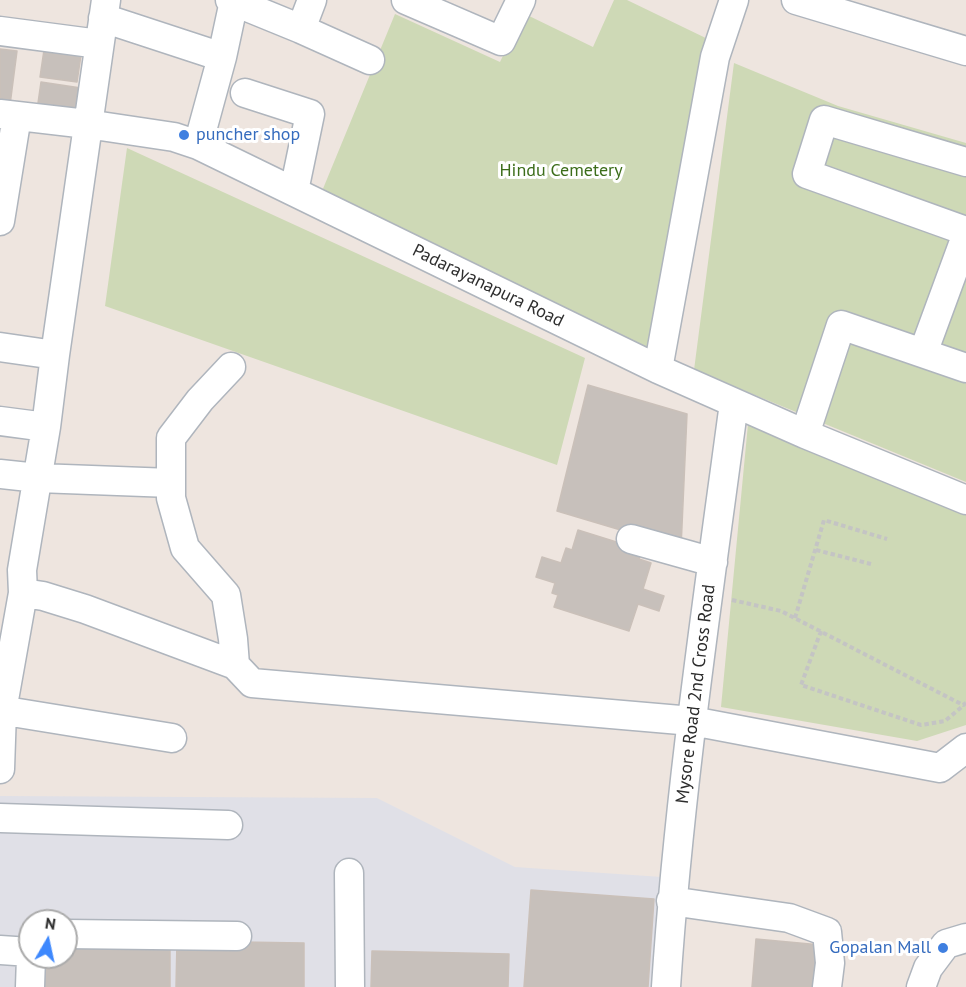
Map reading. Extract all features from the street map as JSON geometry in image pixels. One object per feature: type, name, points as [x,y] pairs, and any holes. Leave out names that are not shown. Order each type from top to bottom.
[{"type":"street","points":[[301,29],[312,0]]},
{"type":"street","points":[[406,0],[501,41],[520,0]]},
{"type":"street","points":[[658,369],[715,57],[734,0]]},
{"type":"street","points":[[796,0],[966,51]]},
{"type":"street","points":[[198,145],[222,57],[232,1],[370,60]]},
{"type":"street","points":[[0,31],[103,21],[222,57]]},
{"type":"street","points":[[0,769],[1,710],[15,577],[38,477],[46,427],[103,21]]},
{"type":"street","points":[[245,93],[310,114],[294,191]]},
{"type":"street","points":[[0,221],[9,115]]},
{"type":"street","name":"Padarayanapura Road","points":[[9,115],[174,137],[198,145],[658,369],[805,434],[966,500]]},
{"type":"street","points":[[966,162],[824,120],[807,174],[966,231]]},
{"type":"street","points":[[923,353],[966,236]]},
{"type":"street","points":[[805,434],[841,325],[966,368]]},
{"type":"street","points":[[0,347],[55,355]]},
{"type":"street","points":[[231,367],[200,400],[171,438],[171,498],[185,548],[226,596],[235,665]]},
{"type":"street","name":"Mysore Road 2nd Cross Road","points":[[666,987],[671,901],[734,403]]},
{"type":"street","points":[[0,421],[46,427]]},
{"type":"street","points":[[0,474],[171,483]]},
{"type":"street","points":[[631,539],[713,562]]},
{"type":"street","points":[[15,577],[43,596],[85,609],[235,665],[252,684],[692,721],[940,768],[966,747]]},
{"type":"street","points":[[1,710],[172,738]]},
{"type":"street","points":[[0,818],[228,825]]},
{"type":"street","points":[[349,873],[350,987]]},
{"type":"street","points":[[671,901],[789,918],[826,932],[830,963],[828,987]]},
{"type":"street","points":[[78,934],[237,936]]},
{"type":"street","points":[[921,987],[928,968],[946,944],[966,938]]},
{"type":"street","points":[[0,950],[18,951]]},
{"type":"street","points":[[334,987],[335,951]]},
{"type":"street","points":[[30,987],[31,969]]},
{"type":"path","points":[[795,618],[824,520],[887,539]]},
{"type":"path","points":[[816,550],[871,564]]},
{"type":"path","points":[[708,595],[781,611],[963,705],[966,704]]},
{"type":"path","points":[[821,632],[801,685],[921,725],[945,721],[966,704]]},
{"type":"shaded area","points":[[0,796],[377,798],[515,867],[662,877],[654,987],[0,987]]},
{"type":"green space","name":"Hindu Cemetery","points":[[614,0],[627,0],[714,42],[652,350],[320,196],[395,14],[500,62],[523,13],[593,47]]},
{"type":"green space","points":[[734,63],[838,106],[966,143],[966,482],[694,370]]},
{"type":"green space","points":[[127,148],[585,358],[557,465],[105,306]]},
{"type":"green space","points":[[748,424],[966,513],[966,725],[917,741],[721,707]]},
{"type":"building","points":[[0,49],[17,51],[10,105],[0,104]]},
{"type":"building","points":[[44,50],[81,55],[77,82],[40,77]]},
{"type":"building","points":[[41,82],[81,88],[77,115],[37,110]]},
{"type":"building","points":[[588,385],[687,414],[681,548],[557,511]]},
{"type":"building","points":[[578,530],[642,550],[639,559],[651,563],[643,589],[664,596],[659,611],[638,604],[629,631],[554,607],[558,595],[552,593],[555,583],[536,577],[542,557],[561,563],[566,548],[572,550]]},
{"type":"building","points":[[531,890],[654,899],[648,987],[524,987]]},
{"type":"building","points":[[78,938],[170,939],[170,987],[34,987],[34,969],[78,969]]},
{"type":"building","points":[[756,939],[821,945],[817,987],[752,987]]},
{"type":"building","points":[[177,941],[304,943],[304,987],[176,987]]},
{"type":"building","points":[[372,951],[509,954],[508,987],[371,987]]},
{"type":"place","name":"puncher shop","points":[[184,135]]},
{"type":"place","name":"Gopalan Mall","points":[[943,948]]}]
